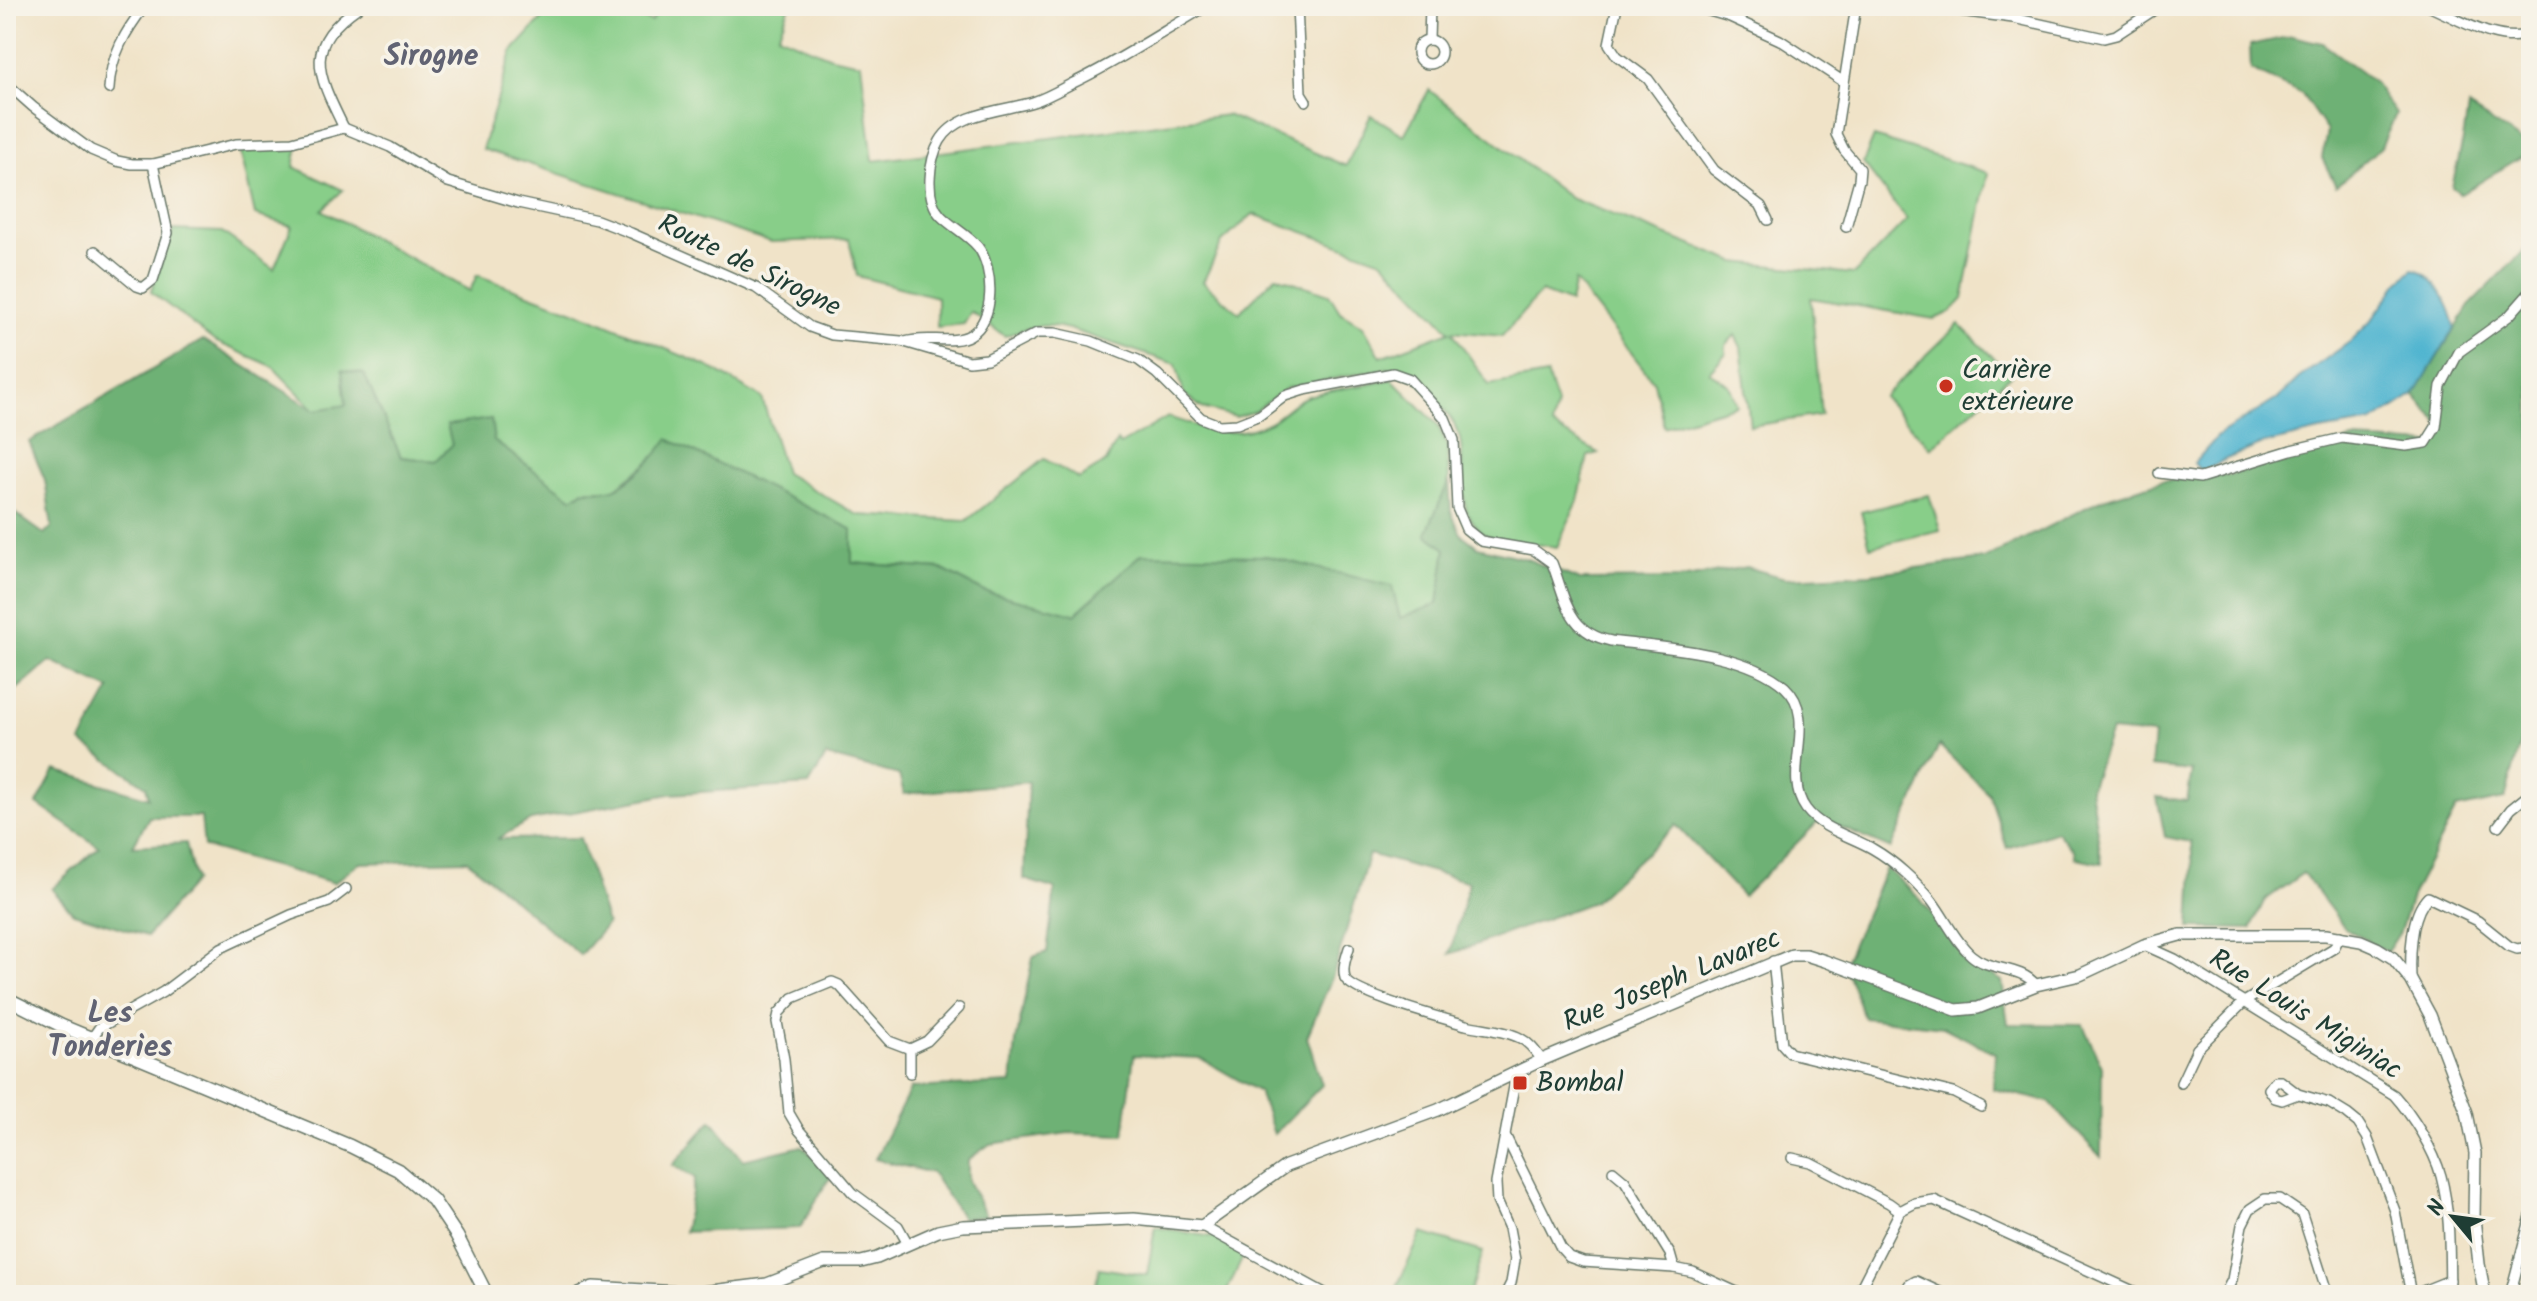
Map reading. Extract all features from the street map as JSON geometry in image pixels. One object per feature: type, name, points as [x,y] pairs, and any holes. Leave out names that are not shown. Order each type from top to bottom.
[{"type":"main road","points":[[6,998],[43,1017],[350,1146],[398,1170],[433,1200],[457,1236],[487,1295]]},
{"type":"street","points":[[109,89],[109,77],[118,48],[145,6]]},
{"type":"street","points":[[6,83],[91,150],[117,161],[153,164],[236,144],[292,142],[344,128],[322,82],[319,64],[322,45],[331,30],[360,6]]},
{"type":"street","points":[[910,6],[939,6]]},
{"type":"street","points":[[905,342],[919,337],[955,339],[970,336],[986,318],[990,305],[987,267],[979,248],[938,213],[933,202],[930,185],[933,159],[941,139],[955,125],[969,118],[1036,102],[1089,76],[1207,6]]},
{"type":"street","points":[[1297,6],[1301,93],[1306,101]]},
{"type":"street","points":[[1429,40],[1430,6]]},
{"type":"street","points":[[1617,6],[1609,44],[1617,56],[1648,79],[1714,170],[1761,206],[1768,220]]},
{"type":"street","points":[[1692,6],[1730,17],[1780,40],[1844,82]]},
{"type":"street","points":[[1846,227],[1860,169],[1844,150],[1836,134],[1856,6]]},
{"type":"street","points":[[1922,6],[2013,18],[2104,38],[2116,35],[2160,6]]},
{"type":"street","points":[[2428,6],[2503,37],[2518,38],[2531,34]]},
{"type":"street","name":"Route de Sirogne","points":[[344,128],[390,147],[448,182],[518,203],[597,220],[639,237],[756,288],[810,327],[832,335],[905,342],[969,361],[987,359],[1037,333],[1055,333],[1091,341],[1138,360],[1157,374],[1201,418],[1219,425],[1237,424],[1260,415],[1285,396],[1304,390],[1393,373],[1410,379],[1445,418],[1454,440],[1457,508],[1466,529],[1481,541],[1534,550],[1548,558],[1571,616],[1592,636],[1736,662],[1785,687],[1792,695],[1800,717],[1797,774],[1799,795],[1805,808],[1819,823],[1874,850],[1906,875],[1930,899],[1969,954],[1986,966],[2026,975],[2036,985]]},
{"type":"street","points":[[95,251],[137,286],[143,288],[153,280],[168,233],[153,164]]},
{"type":"street","points":[[2159,473],[2200,478],[2342,438],[2406,446],[2426,443],[2436,427],[2441,386],[2459,352],[2509,316],[2531,291]]},
{"type":"street","points":[[2498,826],[2511,809],[2531,793]]},
{"type":"street","points":[[92,1038],[99,1028],[163,992],[221,948],[291,915],[329,902],[346,889]]},
{"type":"street","points":[[2411,980],[2410,946],[2421,905],[2428,897],[2478,921],[2509,946],[2517,949],[2531,947]]},
{"type":"street","name":"Rue Joseph Lavarec","points":[[1202,1226],[1286,1166],[1425,1115],[1542,1060],[1792,955],[1806,955],[1956,1010],[1978,1008],[2036,985],[2080,975],[2144,945],[2180,935],[2340,936],[2377,948],[2393,958],[2411,980],[2430,1015],[2474,1139],[2474,1218],[2485,1295]]},
{"type":"street","points":[[2181,1083],[2197,1049],[2244,1002],[2334,948],[2340,936]]},
{"type":"street","name":"Rue Louis Miginiac","points":[[2166,939],[2175,959]]},
{"type":"street","name":"Rue Louis Miginiac","points":[[2144,945],[2175,959],[2394,1095],[2410,1113],[2441,1174],[2447,1211],[2450,1295]]},
{"type":"street","points":[[1349,948],[1344,966],[1345,979],[1351,987],[1466,1025],[1519,1037],[1529,1043],[1542,1060]]},
{"type":"street","points":[[1773,961],[1782,1044],[1790,1053],[1954,1093],[1981,1107]]},
{"type":"street","points":[[908,1244],[898,1226],[853,1193],[799,1130],[789,1113],[777,1022],[779,1013],[793,998],[832,982],[839,985],[889,1041],[910,1049]]},
{"type":"street","points":[[910,1049],[937,1032],[959,1008]]},
{"type":"street","points":[[910,1049],[910,1073]]},
{"type":"street","points":[[1505,1295],[1515,1260],[1509,1228],[1497,1201],[1498,1172],[1514,1073]]},
{"type":"street","points":[[2298,1094],[2329,1103],[2347,1114],[2367,1137],[2395,1211],[2412,1295],[2450,1280]]},
{"type":"street","points":[[1506,1137],[1561,1248],[1569,1257],[1583,1262],[1693,1272],[1743,1295]]},
{"type":"street","points":[[1792,1158],[1810,1162],[1900,1211]]},
{"type":"street","points":[[1498,1172],[1516,1160]]},
{"type":"street","points":[[1613,1171],[1625,1181],[1670,1254],[1674,1268]]},
{"type":"street","points":[[2224,1295],[2232,1280],[2242,1225],[2250,1209],[2265,1199],[2280,1199],[2302,1214],[2328,1295]]},
{"type":"street","points":[[1857,1295],[1900,1211],[1915,1203],[1934,1200],[2142,1295]]},
{"type":"street","points":[[2510,1295],[2531,1216]]},
{"type":"street","points":[[575,1295],[593,1287],[695,1293],[767,1284],[824,1262],[861,1262],[877,1258],[945,1228],[1020,1222],[1134,1219],[1202,1226],[1328,1295]]},
{"type":"street","points":[[1904,1295],[1909,1285],[1916,1281],[1946,1295]]},
{"type":"green space","points":[[554,6],[619,6],[651,22],[661,6],[790,6],[778,35],[831,57],[861,63],[873,161],[1227,115],[1346,166],[1371,115],[1404,135],[1429,90],[1570,198],[1735,262],[1854,274],[1907,220],[1863,163],[1874,137],[1988,173],[1963,299],[1951,312],[1934,319],[1811,298],[1821,415],[1750,426],[1741,347],[1735,335],[1726,345],[1726,353],[1709,372],[1729,385],[1737,405],[1664,427],[1654,382],[1575,281],[1570,303],[1541,292],[1502,336],[1452,331],[1489,385],[1547,375],[1557,404],[1552,426],[1598,453],[1588,456],[1578,501],[1557,547],[1495,538],[1477,528],[1465,506],[1462,451],[1455,426],[1420,383],[1400,371],[1387,368],[1287,388],[1255,411],[1236,417],[1202,408],[1184,394],[1176,364],[1069,329],[1036,326],[1005,336],[971,312],[964,324],[937,327],[937,297],[857,276],[849,239],[771,242],[482,149],[512,52]],"holes":[[[1253,214],[1382,260],[1450,331],[1381,357],[1363,326],[1340,312],[1329,294],[1276,276],[1239,313],[1203,282],[1222,242]]]},
{"type":"green space","points":[[2292,36],[2322,43],[2373,81],[2396,114],[2381,147],[2336,186],[2322,158],[2327,131],[2301,93],[2251,70],[2250,45]]},
{"type":"green space","points":[[2529,41],[2531,160],[2524,155],[2461,194],[2452,187],[2468,107],[2529,146]]},
{"type":"green space","points":[[298,146],[294,167],[343,190],[322,210],[470,291],[477,275],[590,317],[709,367],[762,398],[785,473],[858,515],[966,521],[1044,459],[1079,479],[1106,462],[1117,441],[1120,445],[1168,417],[1219,431],[1244,431],[1270,422],[1306,397],[1392,379],[1437,424],[1447,445],[1449,481],[1426,534],[1446,549],[1438,604],[1399,619],[1143,554],[1075,614],[983,591],[941,569],[852,563],[657,456],[613,490],[583,490],[572,499],[494,441],[452,445],[436,461],[401,457],[363,374],[347,406],[315,410],[272,366],[214,341],[151,292],[173,230],[222,232],[274,269],[292,226],[255,215],[240,149]]},
{"type":"green space","points":[[2531,244],[2531,705],[2505,799],[2456,809],[2411,897],[2400,932],[2387,952],[2345,928],[2303,873],[2264,901],[2251,929],[2190,928],[2191,842],[2165,837],[2157,797],[2187,801],[2192,771],[2151,767],[2154,735],[2111,731],[2090,788],[2102,863],[2075,858],[2057,831],[2007,848],[1989,794],[1939,745],[1891,849],[1821,819],[1743,896],[1676,825],[1593,902],[1450,954],[1469,882],[1369,854],[1333,975],[1307,1037],[1322,1085],[1274,1134],[1259,1092],[1200,1058],[1134,1055],[1124,1135],[1069,1133],[990,1144],[968,1160],[968,1181],[986,1216],[962,1218],[932,1173],[875,1159],[911,1088],[1012,1083],[1016,1042],[1033,957],[1047,952],[1055,889],[1024,879],[1028,782],[904,794],[899,775],[826,756],[809,785],[670,794],[531,820],[497,839],[580,838],[607,924],[580,955],[467,860],[359,863],[334,883],[204,847],[201,817],[149,817],[133,846],[186,843],[195,881],[147,936],[73,913],[52,889],[99,847],[37,804],[55,770],[149,798],[146,786],[81,742],[110,689],[50,661],[17,689],[6,693],[6,507],[44,534],[52,527],[45,480],[29,442],[203,340],[315,410],[346,405],[342,370],[364,374],[401,457],[436,461],[452,445],[447,425],[491,419],[494,441],[572,498],[586,491],[616,488],[650,461],[668,439],[852,529],[852,563],[941,569],[983,591],[1075,614],[1142,554],[1267,556],[1392,586],[1400,618],[1438,604],[1446,549],[1426,534],[1449,481],[1451,512],[1461,534],[1478,547],[1527,559],[1580,580],[1681,579],[1746,567],[1785,578],[1870,574],[1984,559],[2103,499],[2162,481],[2231,475],[2295,453],[2353,440],[2431,444],[2444,429],[2414,395],[2469,306]]},
{"type":"green space","name":"Carrière extérieure","points":[[1959,324],[2011,375],[1931,448],[1883,397]]},
{"type":"green space","name":"Carrière extérieure","points":[[1929,495],[1940,530],[1870,547],[1861,512]]},
{"type":"green space","points":[[1886,868],[1920,899],[1967,959],[2002,981],[2008,1024],[2083,1025],[2102,1067],[2101,1157],[2049,1102],[1993,1089],[1995,1053],[1943,1027],[1864,1018],[1844,964]]},
{"type":"green space","points":[[712,1120],[743,1160],[802,1146],[834,1175],[800,1228],[684,1232],[695,1178],[673,1165]]},
{"type":"green space","points":[[1155,1227],[1218,1238],[1245,1253],[1225,1295],[1094,1295],[1099,1268],[1147,1275]]},
{"type":"green space","points":[[1422,1233],[1483,1252],[1469,1295],[1393,1295]]},
{"type":"water","points":[[2413,269],[2435,284],[2446,301],[2455,327],[2414,395],[2373,422],[2263,444],[2202,473],[2194,463],[2218,436],[2277,399],[2299,378],[2351,341]]},
{"type":"place","name":"Carrière extérieure","points":[[1946,386]]},
{"type":"place","name":"Bombal","points":[[1520,1083]]},
{"type":"district","name":"Sirogne","points":[[431,57]]},
{"type":"district","name":"Les Tonderies","points":[[110,1031]]}]
